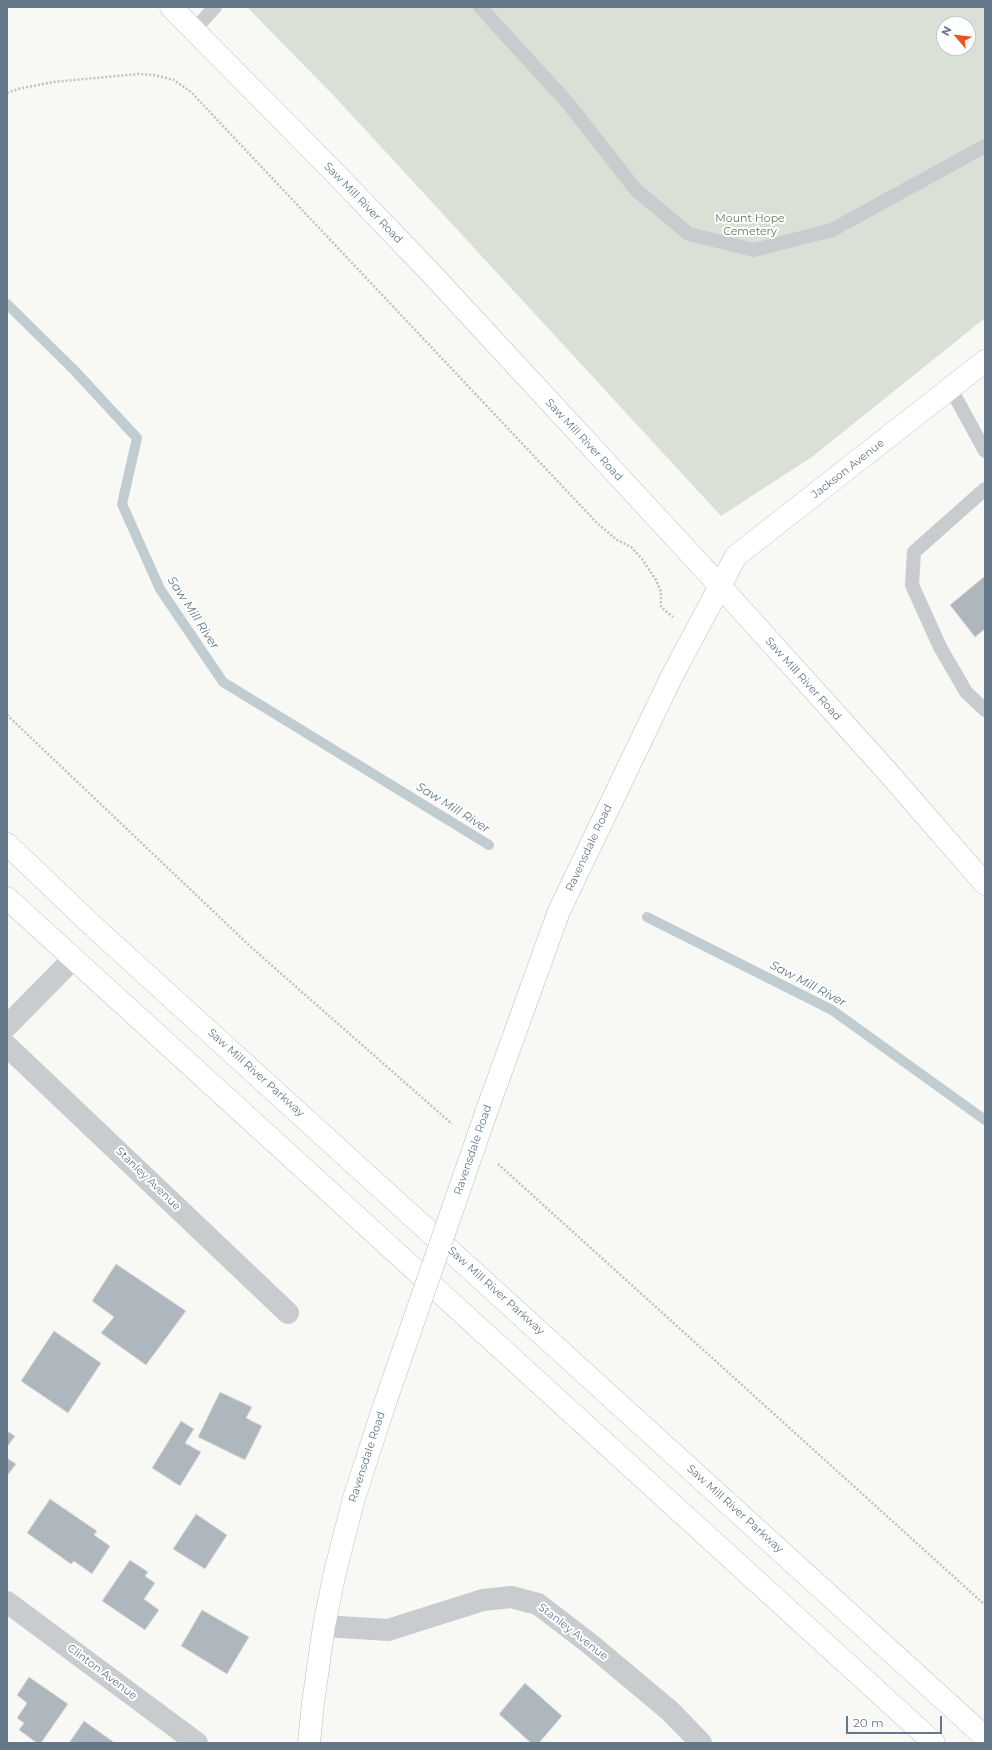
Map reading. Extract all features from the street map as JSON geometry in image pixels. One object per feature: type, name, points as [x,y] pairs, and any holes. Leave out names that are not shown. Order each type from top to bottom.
[{"type":"main road","name":"Saw Mill River Road","points":[[171,7],[332,170],[429,271],[720,586],[985,884]]},
{"type":"main road","name":"Jackson Avenue","points":[[720,586],[736,556],[985,361]]},
{"type":"main road","name":"Ravensdale Road","points":[[310,1743],[312,1703],[324,1626],[347,1520],[384,1406],[486,1113],[559,912],[668,683],[720,586]]},
{"type":"main road","name":"Saw Mill River Parkway","points":[[7,844],[106,937],[985,1737]]},
{"type":"main road","points":[[7,898],[934,1743]]},
{"type":"street","points":[[7,1026],[73,958]]},
{"type":"street","name":"Stanley Avenue","points":[[7,1046],[288,1313]]},
{"type":"street","name":"Stanley Avenue","points":[[324,1626],[388,1630],[483,1600],[511,1596],[538,1604],[590,1644],[670,1711],[701,1743]]},
{"type":"street","name":"Clinton Avenue","points":[[7,1602],[197,1743]]},
{"type":"lane","points":[[194,30],[215,7]]},
{"type":"lane","points":[[480,7],[567,102],[636,190],[690,234],[754,250],[832,230],[985,146]]},
{"type":"lane","points":[[951,389],[985,451]]},
{"type":"lane","points":[[985,489],[914,552],[912,585],[940,647],[966,692],[985,710]]},
{"type":"path","points":[[7,93],[53,82],[138,74],[154,75],[174,80],[191,92],[596,523],[618,540],[631,547],[642,559],[656,580],[661,592],[661,607],[694,634]]},
{"type":"green space","name":"Mount Hope Cemetery","points":[[247,7],[985,7],[985,318],[812,457],[721,516],[336,98]]},
{"type":"building","points":[[985,576],[985,629],[975,637],[950,605]]},
{"type":"building","points":[[116,1264],[186,1311],[146,1365],[101,1333],[114,1317],[92,1301]]},
{"type":"building","points":[[54,1331],[101,1363],[68,1413],[21,1381]]},
{"type":"building","points":[[220,1392],[252,1407],[246,1418],[262,1426],[245,1460],[198,1437]]},
{"type":"building","points":[[181,1421],[194,1429],[185,1443],[201,1452],[180,1486],[152,1468]]},
{"type":"building","points":[[7,1431],[15,1436],[7,1447]]},
{"type":"building","points":[[7,1458],[16,1464],[7,1476]]},
{"type":"building","points":[[50,1499],[97,1531],[94,1535],[110,1546],[92,1574],[74,1561],[71,1564],[27,1533]]},
{"type":"building","points":[[196,1514],[227,1535],[205,1569],[173,1549]]},
{"type":"building","points":[[130,1560],[148,1572],[145,1576],[155,1583],[144,1599],[159,1610],[145,1630],[102,1601]]},
{"type":"building","points":[[202,1610],[249,1637],[227,1674],[181,1646]]},
{"type":"building","points":[[29,1677],[68,1704],[41,1743],[37,1743],[19,1730],[24,1723],[17,1718],[27,1703],[17,1695]]},
{"type":"building","points":[[525,1683],[562,1716],[539,1743],[531,1743],[499,1714]]},
{"type":"building","points":[[84,1721],[115,1743],[69,1743]]},
{"type":"waterway","name":"Saw Mill River","points":[[7,304],[75,371],[137,438],[122,504],[160,589],[223,682],[489,845]]},
{"type":"waterway","name":"Saw Mill River","points":[[647,917],[832,1010],[985,1120]]}]
